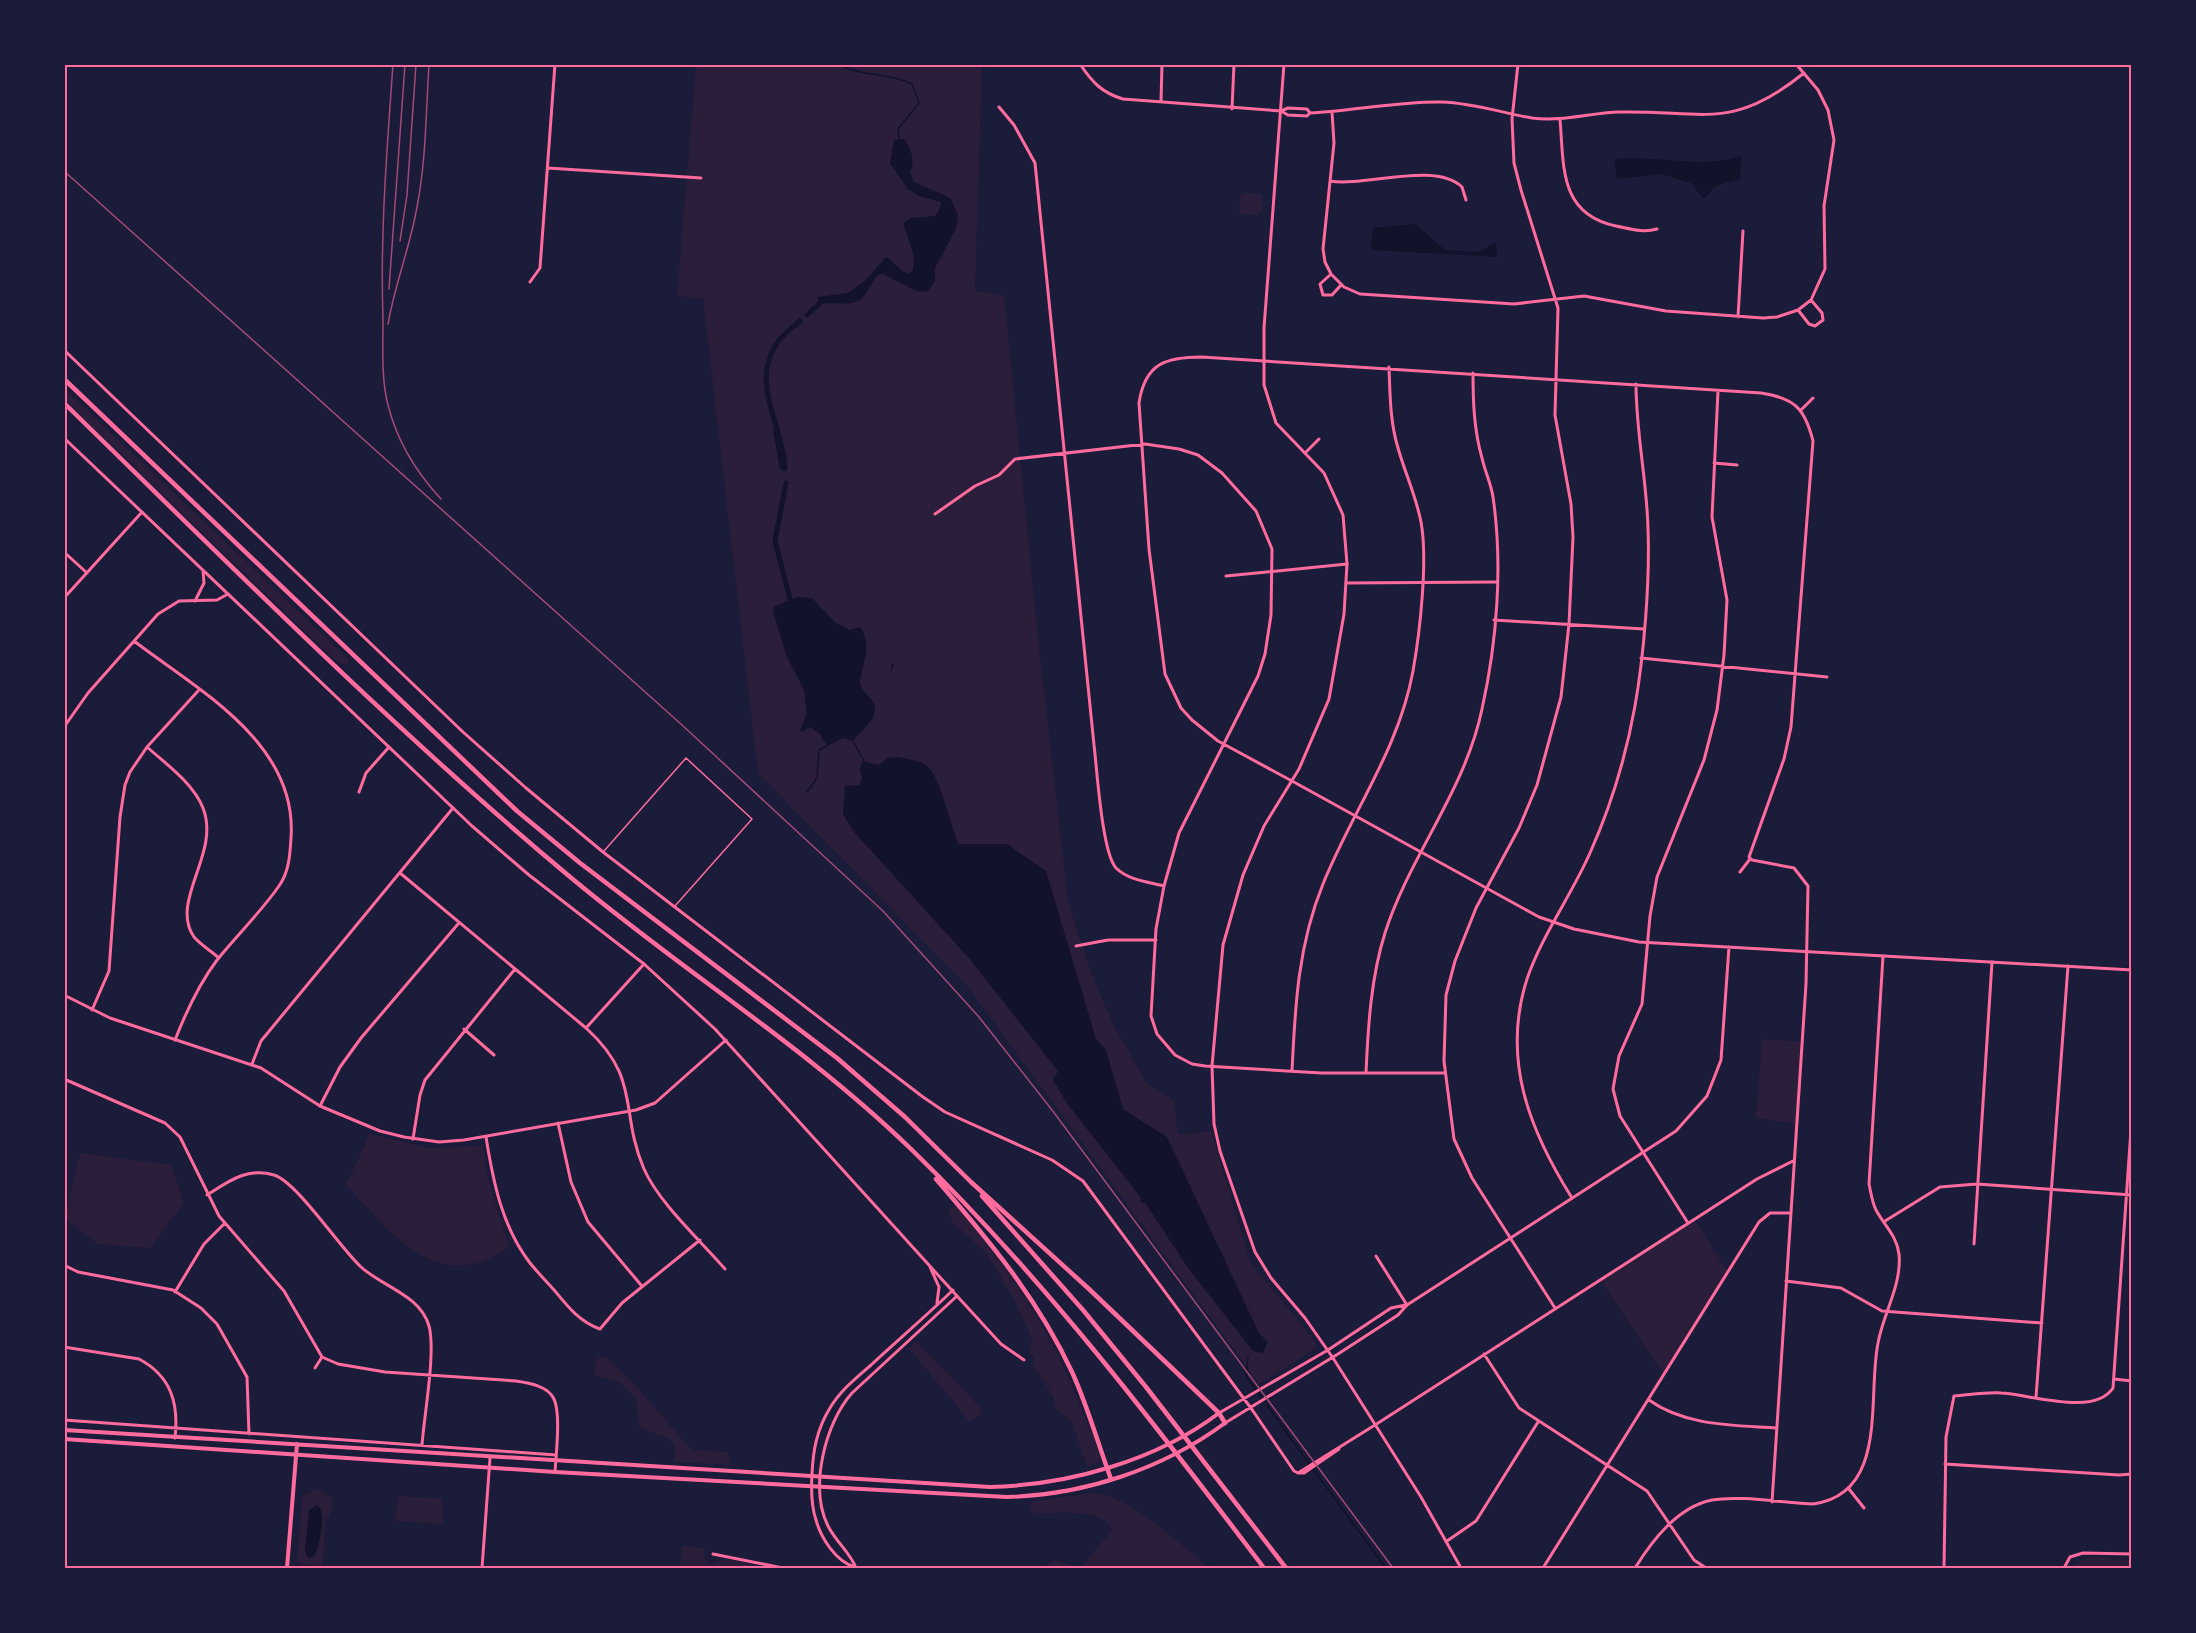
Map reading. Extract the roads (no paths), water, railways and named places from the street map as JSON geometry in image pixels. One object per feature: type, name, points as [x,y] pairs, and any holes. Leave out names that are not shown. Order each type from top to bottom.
[{"type":"highway","points":[[64,379],[517,811],[580,863],[837,1058],[905,1117],[971,1182],[1082,1282],[1219,1413],[1225,1423]]},
{"type":"highway","points":[[64,403],[450,774],[572,878],[814,1063],[911,1149],[1010,1251],[1073,1326],[1264,1569]]},
{"type":"highway","points":[[911,1149],[996,1249],[1039,1311],[1072,1372],[1111,1479]]},
{"type":"highway","points":[[971,1182],[1118,1353],[1286,1569]]},
{"type":"main road","points":[[64,1430],[990,1487],[1052,1480],[1107,1466],[1141,1455],[1206,1423],[1219,1413]]},
{"type":"main road","points":[[64,1439],[555,1472],[1017,1497],[1071,1491],[1148,1466],[1213,1432],[1225,1423]]},
{"type":"main road","points":[[287,1569],[297,1444]]},
{"type":"street","points":[[530,282],[540,268],[555,64]]},
{"type":"street","points":[[1080,64],[1093,84],[1124,99],[1232,109],[1281,111],[1289,108],[1307,109],[1310,113]]},
{"type":"street","points":[[1161,102],[1162,64]]},
{"type":"street","points":[[1232,109],[1234,64]]},
{"type":"street","points":[[1284,64],[1263,360],[1264,385],[1273,416],[1285,434],[1324,473],[1343,515],[1347,564],[1346,583],[1342,632],[1329,699],[1292,781],[1264,826],[1243,875],[1233,906],[1223,945],[1212,1066],[1212,1103],[1218,1146],[1255,1252],[1270,1278],[1305,1318],[1328,1350],[1447,1541],[1461,1569]]},
{"type":"street","points":[[1518,64],[1513,113],[1514,163],[1556,297],[1559,350],[1555,415],[1572,515],[1569,624],[1563,686],[1548,752],[1519,828],[1486,890],[1455,962],[1446,994],[1444,1025],[1446,1073],[1454,1139],[1472,1178],[1555,1308]]},
{"type":"street","points":[[1332,112],[1334,143],[1323,249],[1325,262],[1331,274],[1341,285],[1360,294],[1515,304],[1556,297],[1584,296],[1666,311],[1738,317],[1777,317],[1798,310],[1810,300],[1825,269],[1824,206],[1834,140],[1828,110],[1818,90],[1796,64]]},
{"type":"street","points":[[1281,111],[1288,115],[1307,116],[1310,113],[1332,112],[1362,106],[1442,102],[1470,104],[1513,113],[1560,119],[1615,112],[1722,115],[1767,100],[1804,73]]},
{"type":"street","points":[[999,107],[1014,125],[1035,163],[1105,834],[1116,867],[1130,877],[1164,886]]},
{"type":"street","points":[[1560,119],[1568,183],[1576,205],[1583,212],[1612,225],[1646,232],[1657,229]]},
{"type":"street","points":[[548,168],[700,178]]},
{"type":"street","points":[[1330,181],[1411,177],[1449,179],[1462,187],[1466,200]]},
{"type":"street","points":[[1738,317],[1743,231]]},
{"type":"street","points":[[1331,274],[1320,284],[1320,292],[1323,295],[1332,295],[1341,285]]},
{"type":"street","points":[[1798,310],[1809,324],[1815,326],[1823,320],[1822,313],[1810,300]]},
{"type":"street","points":[[64,350],[463,732],[603,852],[923,1097],[945,1112],[1052,1160],[1083,1181],[1254,1411],[1294,1471],[1298,1473],[1304,1473],[1343,1445],[1757,1179],[1787,1162],[1794,1161]]},
{"type":"street","points":[[1740,872],[1750,859],[1784,759],[1791,727],[1813,441],[1809,422],[1801,410],[1778,395],[1558,378],[1202,357],[1168,359],[1156,367],[1144,384],[1139,403],[1149,549],[1165,674],[1181,708],[1224,744],[1486,890],[1554,922],[1605,937],[1648,942],[2132,970]]},
{"type":"street","points":[[1292,1071],[1295,1004],[1303,949],[1323,885],[1397,732],[1413,670],[1421,582],[1421,524],[1414,494],[1398,448],[1391,416],[1389,367]]},
{"type":"street","points":[[1366,1073],[1373,990],[1385,934],[1422,853],[1450,800],[1471,749],[1489,676],[1496,582],[1496,517],[1490,477],[1482,460],[1473,409],[1473,373]]},
{"type":"street","points":[[1572,1198],[1538,1139],[1530,1119],[1519,1073],[1519,1022],[1527,980],[1590,852],[1619,772],[1635,704],[1644,629],[1648,530],[1638,449],[1636,384]]},
{"type":"street","points":[[1688,1223],[1620,1116],[1613,1089],[1619,1056],[1642,1004],[1658,877],[1704,760],[1717,710],[1727,600],[1712,517],[1718,391]]},
{"type":"street","points":[[1801,410],[1813,398]]},
{"type":"street","points":[[64,438],[453,808],[529,875],[644,964],[726,1040],[1001,1344],[1024,1360]]},
{"type":"street","points":[[1305,453],[1318,439]]},
{"type":"street","points":[[935,514],[975,486],[999,475],[1015,459],[1143,444],[1179,448],[1198,455],[1222,473],[1256,511],[1272,549],[1270,625],[1258,676],[1179,833],[1164,886],[1156,940],[1151,1016],[1157,1034],[1175,1055],[1192,1064],[1292,1071],[1446,1073]]},
{"type":"street","points":[[1714,463],[1737,465]]},
{"type":"street","points":[[64,598],[142,512]]},
{"type":"street","points":[[64,552],[87,573]]},
{"type":"street","points":[[1226,576],[1347,564]]},
{"type":"street","points":[[195,601],[204,583],[202,570]]},
{"type":"street","points":[[1346,583],[1496,582]]},
{"type":"street","points":[[64,727],[88,693],[158,614],[179,601],[217,600],[228,594]]},
{"type":"street","points":[[1494,620],[1644,629]]},
{"type":"street","points":[[134,640],[246,727],[266,750],[282,785],[292,827],[289,863],[280,885],[219,958],[192,1001],[175,1040]]},
{"type":"street","points":[[1640,658],[1827,677]]},
{"type":"street","points":[[92,1010],[109,971],[120,817],[125,785],[133,766],[147,747],[198,690]]},
{"type":"street","points":[[147,747],[191,788],[205,814],[206,845],[189,894],[187,909],[195,938],[219,958]]},
{"type":"street","points":[[359,792],[366,773],[388,747]]},
{"type":"street","points":[[252,1064],[261,1041],[453,808]]},
{"type":"street","points":[[1750,859],[1794,868],[1808,886],[1806,984],[1772,1502]]},
{"type":"street","points":[[400,873],[586,1028],[609,1050],[624,1080],[643,1167],[651,1183],[660,1197],[725,1269]]},
{"type":"street","points":[[320,1106],[340,1067],[361,1038],[458,923]]},
{"type":"street","points":[[1076,946],[1108,940],[1156,940]]},
{"type":"street","points":[[1225,1423],[1333,1358],[1398,1315],[1407,1305],[1676,1131],[1707,1096],[1721,1060],[1730,947]]},
{"type":"street","points":[[1635,1569],[1651,1543],[1670,1524],[1696,1507],[1713,1500],[1829,1502],[1849,1489],[1864,1465],[1871,1429],[1877,1346],[1897,1278],[1899,1255],[1886,1221],[1877,1212],[1872,1199],[1869,1172],[1883,956]]},
{"type":"street","points":[[1974,1244],[1992,962]]},
{"type":"street","points":[[586,1028],[644,964]]},
{"type":"street","points":[[2036,1397],[2068,966]]},
{"type":"street","points":[[413,1139],[418,1103],[425,1080],[464,1029],[515,969]]},
{"type":"street","points":[[64,995],[92,1010],[175,1040],[252,1064],[273,1074],[320,1106],[380,1131],[438,1142],[486,1137],[558,1122],[631,1111],[655,1103],[726,1040]]},
{"type":"street","points":[[464,1029],[494,1054]]},
{"type":"street","points":[[64,1079],[165,1123],[174,1130],[180,1137],[207,1195],[225,1222],[284,1291],[322,1357],[353,1368],[523,1382],[547,1391],[554,1398],[556,1409],[555,1472]]},
{"type":"street","points":[[1944,1569],[1945,1464],[1949,1410],[1954,1396],[1999,1393],[2036,1397],[2048,1401],[2093,1402],[2109,1394],[2114,1379],[2129,1194],[2132,1115]]},
{"type":"street","points":[[558,1122],[571,1182],[588,1222],[641,1286]]},
{"type":"street","points":[[486,1137],[496,1192],[529,1262],[568,1307],[582,1320],[600,1329],[612,1311],[700,1240]]},
{"type":"street","points":[[207,1195],[246,1173],[256,1172],[282,1178],[362,1268],[417,1306],[428,1325],[430,1335],[422,1445]]},
{"type":"street","points":[[1886,1221],[1940,1187],[1977,1184],[2129,1194]]},
{"type":"street","points":[[1543,1569],[1759,1222],[1770,1213],[1791,1213]]},
{"type":"street","points":[[175,1292],[204,1244],[225,1222]]},
{"type":"street","points":[[1376,1256],[1407,1305]]},
{"type":"street","points":[[926,1260],[939,1287],[937,1305]]},
{"type":"street","points":[[64,1264],[78,1272],[142,1283],[175,1292],[201,1308],[217,1324],[239,1362],[249,1391],[249,1434]]},
{"type":"street","points":[[1786,1281],[1841,1288],[1886,1312],[2042,1323]]},
{"type":"street","points":[[953,1290],[836,1399],[818,1433],[812,1475],[813,1507],[820,1532],[846,1565],[855,1568],[853,1558],[837,1540],[826,1521],[821,1486],[828,1435],[845,1401],[957,1296]]},
{"type":"street","points":[[1219,1413],[1328,1350],[1391,1308],[1407,1305]]},
{"type":"street","points":[[64,1347],[140,1359],[149,1364],[167,1381],[174,1402],[176,1438]]},
{"type":"street","points":[[1484,1354],[1519,1408],[1647,1491],[1694,1560],[1706,1569]]},
{"type":"street","points":[[315,1368],[322,1357]]},
{"type":"street","points":[[2114,1379],[2132,1381]]},
{"type":"street","points":[[1649,1400],[1662,1409],[1681,1417],[1776,1428]]},
{"type":"street","points":[[64,1420],[556,1455]]},
{"type":"street","points":[[1447,1541],[1476,1521],[1538,1422]]},
{"type":"street","points":[[482,1569],[490,1458]]},
{"type":"street","points":[[1945,1464],[2132,1474]]},
{"type":"street","points":[[1849,1489],[1864,1508]]},
{"type":"street","points":[[2064,1569],[2070,1557],[2083,1553],[2132,1554]]},
{"type":"street","points":[[713,1554],[783,1569]]},
{"type":"lane","points":[[603,852],[686,758],[753,819],[674,906]]},
{"type":"waterway","points":[[839,64],[856,71],[903,80],[912,84],[919,103],[898,129],[899,141]]},
{"type":"waterway","points":[[807,315],[823,300]]},
{"type":"waterway","points":[[785,469],[770,406],[766,374],[769,358],[777,343],[800,321]]},
{"type":"waterway","points":[[776,432],[782,467]]},
{"type":"waterway","points":[[786,483],[775,541],[790,599]]},
{"type":"waterway","points":[[891,670],[893,664]]},
{"type":"waterway","points":[[853,741],[864,761]]},
{"type":"waterway","points":[[807,792],[817,778],[819,750],[827,746]]},
{"type":"waterway","points":[[1248,1358],[1246,1376],[1310,1465]]},
{"type":"waterway","points":[[1313,1469],[1386,1568]]},
{"type":"railway","points":[[393,64],[383,223],[384,384],[396,431],[415,466],[441,499]]},
{"type":"railway","points":[[389,289],[405,64]]},
{"type":"railway","points":[[400,241],[407,195],[416,64]]},
{"type":"railway","points":[[388,324],[420,190],[429,64]]},
{"type":"railway","points":[[64,171],[682,725],[883,911],[979,1017],[1052,1110],[1393,1568]]}]
